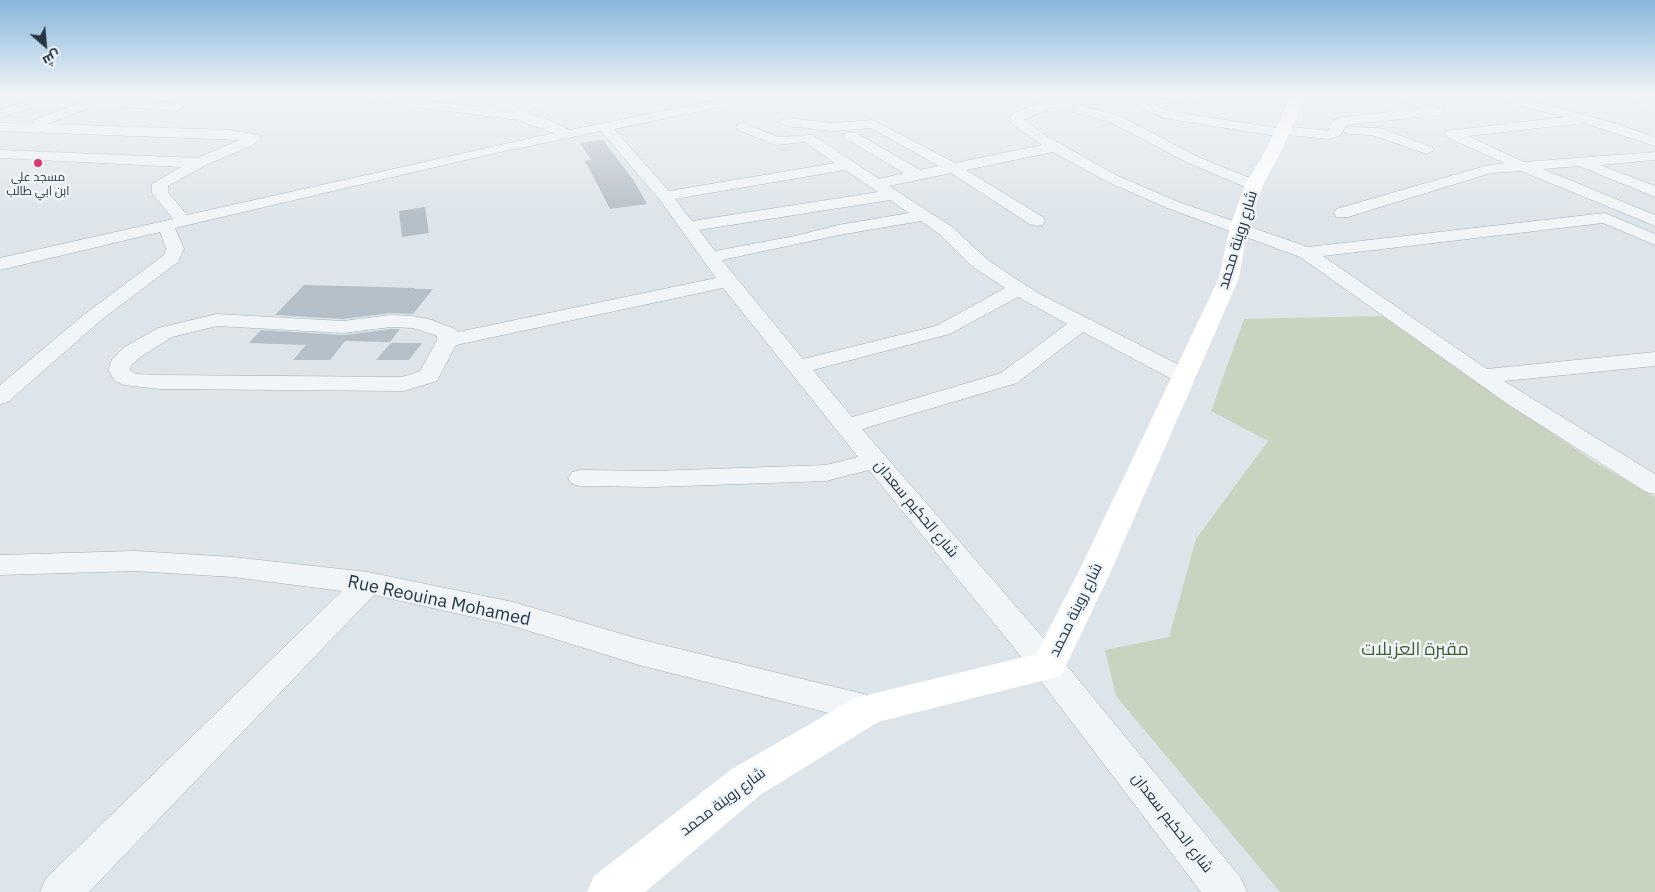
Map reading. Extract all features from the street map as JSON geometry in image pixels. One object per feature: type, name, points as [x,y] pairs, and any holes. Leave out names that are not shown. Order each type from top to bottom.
[{"type":"main road","name":"شارع روينة محمد","points":[[610,892],[746,782],[868,709],[1048,666],[1095,571],[1229,278],[1239,227],[1254,185],[1276,136]]},
{"type":"street","points":[[0,397],[93,317],[172,258],[175,249],[175,224],[160,193],[160,184],[199,163],[254,138],[239,136]]},
{"type":"street","points":[[0,264],[555,136]]},
{"type":"street","name":"شارع الحكيم سعدان","points":[[613,136],[665,196],[728,281],[875,461],[1048,666],[1226,892]]},
{"type":"street","points":[[763,136],[776,141],[808,138]]},
{"type":"street","points":[[804,136],[945,230],[980,263],[1018,289],[1185,377]]},
{"type":"street","points":[[852,136],[918,176]]},
{"type":"street","points":[[894,136],[955,169],[1037,221]]},
{"type":"street","points":[[1038,136],[1113,179],[1147,195],[1306,253],[1583,443],[1655,486]]},
{"type":"street","points":[[1145,136],[1179,154],[1254,185]]},
{"type":"street","points":[[1259,136],[1274,139],[1319,136]]},
{"type":"street","points":[[1385,136],[1427,150]]},
{"type":"street","points":[[1456,136],[1519,165],[1655,221]]},
{"type":"street","points":[[1636,136],[1655,142]]},
{"type":"street","points":[[875,184],[1055,147]]},
{"type":"street","points":[[0,154],[199,163]]},
{"type":"street","points":[[1342,213],[1490,169],[1519,165],[1655,156]]},
{"type":"street","points":[[1639,158],[1655,164]]},
{"type":"street","points":[[1579,162],[1655,192]]},
{"type":"street","points":[[1551,163],[1655,206]]},
{"type":"street","points":[[665,196],[847,165]]},
{"type":"street","points":[[1490,169],[1650,235]]},
{"type":"street","points":[[688,227],[891,195]]},
{"type":"street","points":[[711,257],[795,242],[847,228],[924,216]]},
{"type":"street","points":[[1306,253],[1605,218]]},
{"type":"street","points":[[448,340],[728,281]]},
{"type":"street","points":[[800,367],[943,330],[1018,289]]},
{"type":"street","points":[[217,320],[343,328],[391,321],[413,322],[425,324],[448,333],[448,340],[429,376],[404,384],[160,382],[132,380],[123,376],[119,370],[120,364],[131,353],[165,332],[217,320]]},
{"type":"street","points":[[848,426],[1009,378],[1082,323]]},
{"type":"street","points":[[1483,376],[1655,359]]},
{"type":"street","points":[[581,478],[654,479],[826,472],[875,461]]},
{"type":"street","name":"Rue Reouina Mohamed","points":[[0,565],[135,561],[233,566],[368,583],[513,614],[639,652],[868,709]]},
{"type":"street","points":[[61,892],[368,583]]},
{"type":"green space","name":"مقبرة العزيلات","points":[[1383,316],[1593,461],[1655,497],[1655,892],[1280,892],[1116,696],[1105,650],[1169,637],[1196,539],[1268,441],[1211,411],[1244,319]]},
{"type":"building","points":[[603,140],[634,181],[647,204],[610,209],[585,161],[591,160],[580,143]]},
{"type":"building","points":[[425,207],[429,233],[402,237],[399,211]]},
{"type":"building","points":[[304,285],[433,289],[413,314],[391,313],[343,319],[275,315]]},
{"type":"building","points":[[400,329],[390,342],[345,341],[330,360],[293,360],[306,345],[249,343],[261,330],[343,335]]},
{"type":"building","points":[[391,343],[422,343],[409,360],[376,360]]},
{"type":"place","name":"مسجد علي ابن ابي طالب","points":[[38,163]]}]
